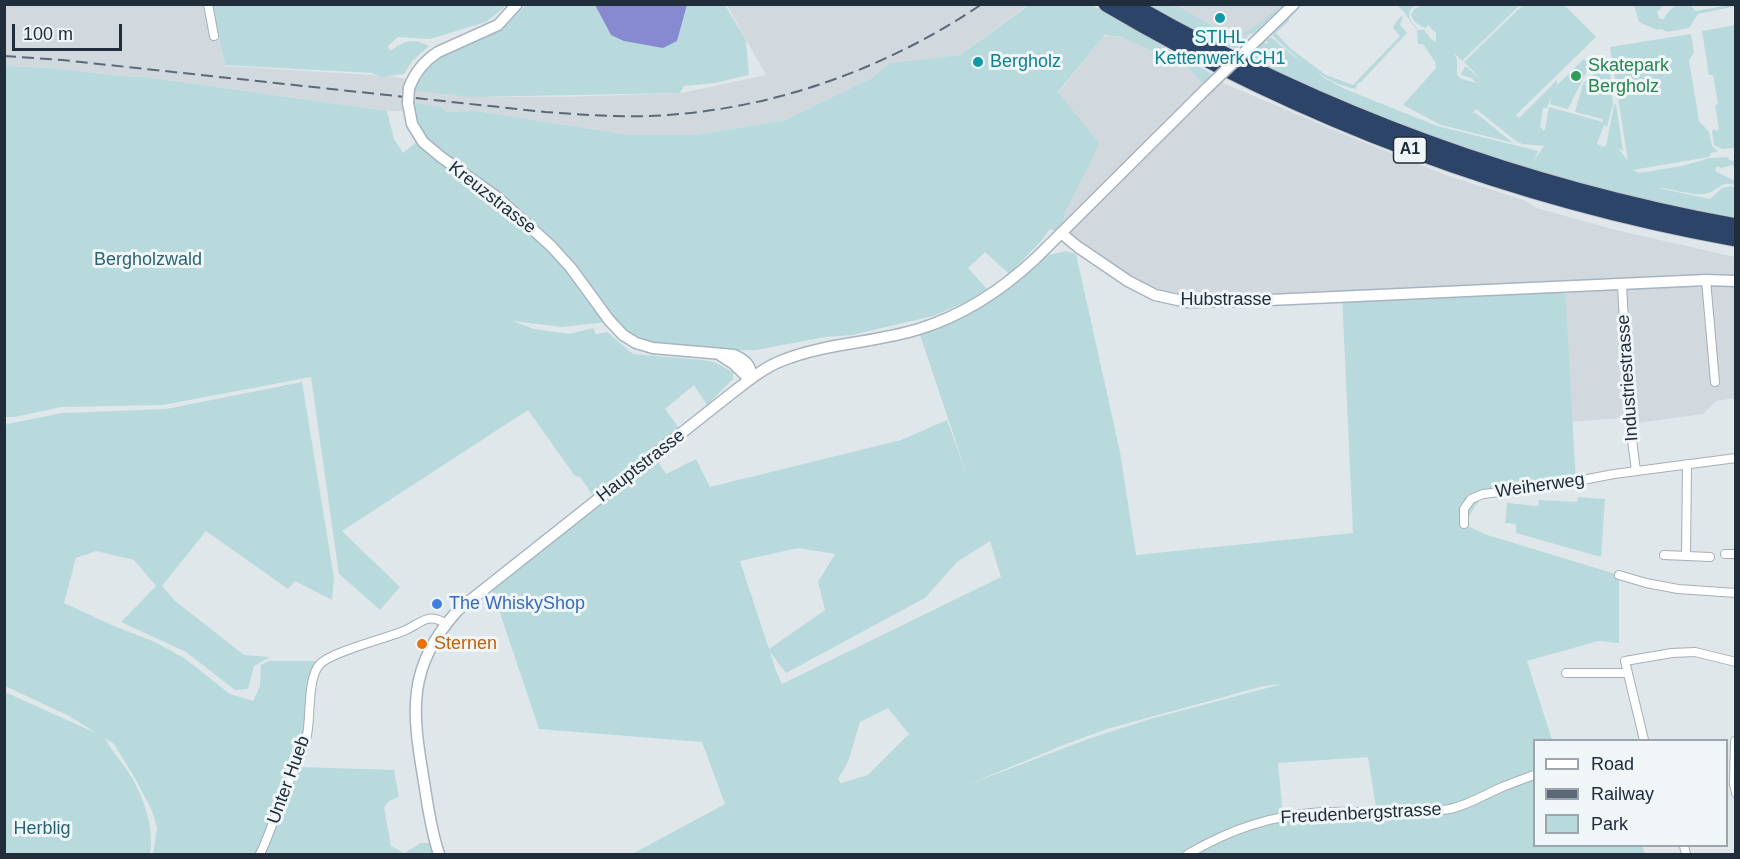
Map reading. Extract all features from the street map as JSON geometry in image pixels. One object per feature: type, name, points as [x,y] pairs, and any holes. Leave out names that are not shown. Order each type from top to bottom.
[{"type":"highway","name":"A1","points":[[1106,4],[1196,55],[1264,89],[1338,122],[1410,150],[1549,196],[1635,218],[1736,239]]},
{"type":"highway","name":"A1","points":[[1131,4],[1187,36],[1276,81],[1423,142],[1572,189],[1659,211],[1736,226]]},
{"type":"street","points":[[208,4],[214,36]]},
{"type":"street","name":"Kreuzstrasse","points":[[517,4],[498,25],[438,52],[419,68],[409,88],[408,103],[412,124],[423,142],[498,198],[551,246],[571,268],[623,336],[653,348],[717,354],[752,378]]},
{"type":"street","points":[[1061,233],[1294,4]]},
{"type":"street","name":"Hubstrasse","points":[[1061,233],[1140,288],[1165,298],[1187,302],[1248,302],[1706,280],[1736,281]]},
{"type":"street","name":"Hauptstrasse","points":[[439,855],[431,825],[415,728],[414,707],[426,656],[446,624],[470,600],[752,378],[779,361],[828,347],[918,329],[957,314],[986,298],[1011,280],[1061,233]]},
{"type":"street","points":[[1706,280],[1715,382]]},
{"type":"street","name":"Industriestrasse","points":[[1622,284],[1629,417],[1636,471]]},
{"type":"street","points":[[1636,471],[1736,458]]},
{"type":"street","points":[[1686,556],[1687,464]]},
{"type":"street","name":"Weiherweg","points":[[1464,524],[1464,509],[1471,499],[1483,494],[1551,486],[1636,471]]},
{"type":"street","points":[[1725,554],[1736,554]]},
{"type":"street","points":[[1664,555],[1710,557]]},
{"type":"street","points":[[1618,575],[1678,589],[1736,593]]},
{"type":"street","name":"Unter Hueb","points":[[260,855],[304,750],[312,685],[318,666],[326,660],[406,630],[432,617],[446,624]]},
{"type":"street","points":[[1644,739],[1625,661],[1672,653],[1695,652],[1736,662]]},
{"type":"street","points":[[1566,673],[1628,673]]},
{"type":"street","points":[[1735,741],[1734,784],[1736,793]]},
{"type":"street","name":"Freudenbergstrasse","points":[[1188,855],[1238,829],[1282,816],[1323,812],[1435,811],[1452,808],[1533,775]]},
{"type":"shaded area","points":[[212,4],[225,66],[389,76],[433,83],[492,97],[681,93],[766,75],[727,5],[1025,5],[1025,7],[960,55],[890,63],[872,78],[785,120],[695,135],[630,135],[476,111],[387,111],[145,77],[5,66],[5,5]]},
{"type":"shaded area","points":[[1166,5],[1281,5],[1237,47]]},
{"type":"shaded area","points":[[1104,36],[1127,37],[1190,69],[1348,136],[1446,175],[1526,201],[1536,208],[1616,230],[1735,257],[1735,398],[1716,401],[1703,414],[1630,424],[1629,417],[1571,422],[1565,287],[1210,303],[1155,295],[1061,233],[1065,213],[1099,143],[1058,93]]},
{"type":"green space","points":[[212,5],[507,5],[486,22],[430,39],[398,37],[388,46],[390,51],[408,41],[429,46],[412,61],[404,74],[380,77],[372,73],[225,65]]},
{"type":"green space","points":[[526,5],[595,5],[611,35],[677,41],[687,5],[725,5],[746,40],[749,75],[715,83],[684,86],[680,93],[473,97],[416,91],[416,83],[425,69],[444,53],[498,32]]},
{"type":"green space","name":"Bergholzwald","points":[[1025,5],[1092,5],[1212,74],[1202,83],[1190,69],[1123,37],[1103,35],[1058,92],[1099,143],[1065,213],[1061,233],[1050,229],[1009,274],[985,252],[968,268],[987,289],[970,300],[933,316],[852,335],[825,337],[756,350],[723,350],[658,344],[632,336],[615,321],[562,327],[513,321],[534,329],[570,334],[593,328],[596,334],[607,332],[633,354],[714,362],[733,372],[733,379],[707,405],[694,385],[665,409],[679,428],[594,497],[580,477],[575,476],[528,410],[342,531],[400,587],[380,610],[339,574],[311,377],[163,405],[61,407],[5,417],[5,66],[145,77],[387,111],[394,139],[403,153],[425,135],[415,116],[414,103],[442,107],[445,112],[476,111],[630,135],[695,135],[785,120],[872,78],[890,63],[960,55],[1025,8]]},
{"type":"green space","points":[[1150,5],[1168,5],[1183,12],[1172,5],[1176,5],[1233,40],[1284,5],[1253,34],[1249,33],[1237,38],[1248,37],[1236,49],[1215,41]]},
{"type":"green space","points":[[1397,5],[1415,5],[1410,10],[1409,18],[1418,30],[1424,30],[1436,42],[1436,33],[1428,25],[1426,28],[1419,25],[1411,15],[1413,10],[1421,5],[1520,5],[1462,61],[1454,53],[1457,60],[1457,75],[1462,79],[1477,83],[1461,75],[1465,66],[1482,80],[1464,62],[1523,5],[1564,5],[1596,37],[1516,115],[1519,118],[1557,80],[1557,85],[1584,59],[1590,65],[1568,109],[1550,104],[1552,95],[1547,108],[1543,108],[1540,127],[1543,131],[1545,129],[1549,107],[1603,122],[1603,119],[1575,112],[1583,84],[1612,94],[1613,104],[1607,127],[1604,125],[1597,144],[1601,147],[1606,146],[1616,104],[1623,151],[1618,148],[1628,161],[1610,47],[1691,34],[1694,53],[1689,60],[1699,121],[1709,132],[1712,146],[1718,151],[1711,153],[1709,157],[1633,170],[1639,173],[1682,166],[1710,158],[1728,157],[1729,160],[1735,161],[1735,167],[1732,165],[1721,168],[1717,166],[1715,171],[1735,180],[1735,185],[1722,185],[1705,194],[1658,188],[1710,199],[1722,188],[1732,186],[1735,190],[1735,218],[1606,190],[1504,161],[1402,125],[1402,123],[1398,124],[1248,58],[1264,42],[1268,44],[1266,40],[1271,37],[1326,79],[1345,89],[1437,126],[1538,151],[1534,160],[1544,146],[1522,144],[1516,141],[1476,109],[1473,113],[1513,143],[1441,125],[1403,105],[1436,68],[1435,62],[1423,44],[1418,44],[1417,30],[1405,14],[1406,13]]},
{"type":"green space","points":[[1634,5],[1662,5],[1657,11],[1659,18],[1663,20],[1672,9],[1681,5],[1691,5],[1695,11],[1736,6],[1698,14],[1689,28],[1667,32],[1639,22]]},
{"type":"green space","points":[[1401,16],[1403,17],[1400,25],[1407,33],[1357,84],[1356,89],[1321,75],[1272,35],[1289,18],[1289,21],[1276,33],[1291,49],[1326,75],[1353,85],[1400,36],[1393,28]]},
{"type":"green space","points":[[1735,25],[1735,148],[1722,149],[1714,145],[1712,131],[1719,129],[1715,105],[1718,104],[1713,75],[1709,75],[1702,31]]},
{"type":"green space","points":[[1608,64],[1613,91],[1583,83]]},
{"type":"green space","points":[[1066,251],[1076,254],[1120,452],[1136,555],[1353,533],[1342,296],[1565,287],[1576,482],[1483,494],[1464,524],[1484,534],[1619,575],[1619,643],[1598,641],[1527,661],[1552,739],[1533,739],[1533,847],[1642,847],[1645,854],[632,854],[725,804],[702,742],[539,729],[491,586],[654,455],[666,474],[696,459],[710,487],[901,440],[947,420],[968,478],[918,329],[957,314],[1036,258]],"holes":[[[990,541],[1001,577],[782,684],[770,652],[786,673],[925,598],[957,562]],[[798,548],[835,554],[818,582],[825,610],[769,649],[740,561]],[[1282,684],[1150,719],[1088,739],[967,785],[1107,729],[1264,686]],[[888,708],[909,734],[868,775],[841,783],[838,779],[848,762],[860,722]],[[1368,757],[1377,813],[1283,816],[1278,763]]]},
{"type":"green space","name":"Herblig","points":[[302,382],[334,578],[332,600],[295,581],[288,589],[206,531],[162,586],[174,600],[244,655],[270,657],[254,666],[248,689],[235,690],[186,652],[121,622],[156,586],[134,560],[96,551],[76,558],[64,603],[155,642],[184,658],[230,694],[253,701],[260,686],[261,665],[269,661],[316,661],[308,688],[307,720],[298,754],[256,854],[153,854],[157,828],[152,811],[114,744],[105,738],[129,773],[143,801],[151,833],[150,854],[5,854],[5,692],[98,734],[69,716],[5,686],[5,428],[7,424],[62,413],[166,409]]},
{"type":"green space","points":[[1578,497],[1605,499],[1601,557],[1516,533],[1516,524],[1505,523],[1507,503],[1538,506],[1539,500],[1577,502]]},
{"type":"green space","points":[[299,767],[394,770],[399,797],[389,801],[384,807],[391,846],[404,853],[421,843],[429,843],[434,854],[263,854]]},
{"type":"water","points":[[595,5],[687,5],[677,41],[663,48],[624,41],[611,35]]},
{"type":"railway","points":[[4,56],[62,60],[545,112],[653,116],[710,111],[751,103],[832,80],[909,47],[982,4]]},
{"type":"place","name":"STIHL Kettenwerk CH1","points":[[1220,18]]},
{"type":"place","name":"Bergholz","points":[[978,62]]},
{"type":"place","name":"Skatepark Bergholz","points":[[1576,76]]},
{"type":"place","name":"The WhiskyShop","points":[[437,604]]},
{"type":"place","name":"Sternen","points":[[422,644]]}]
